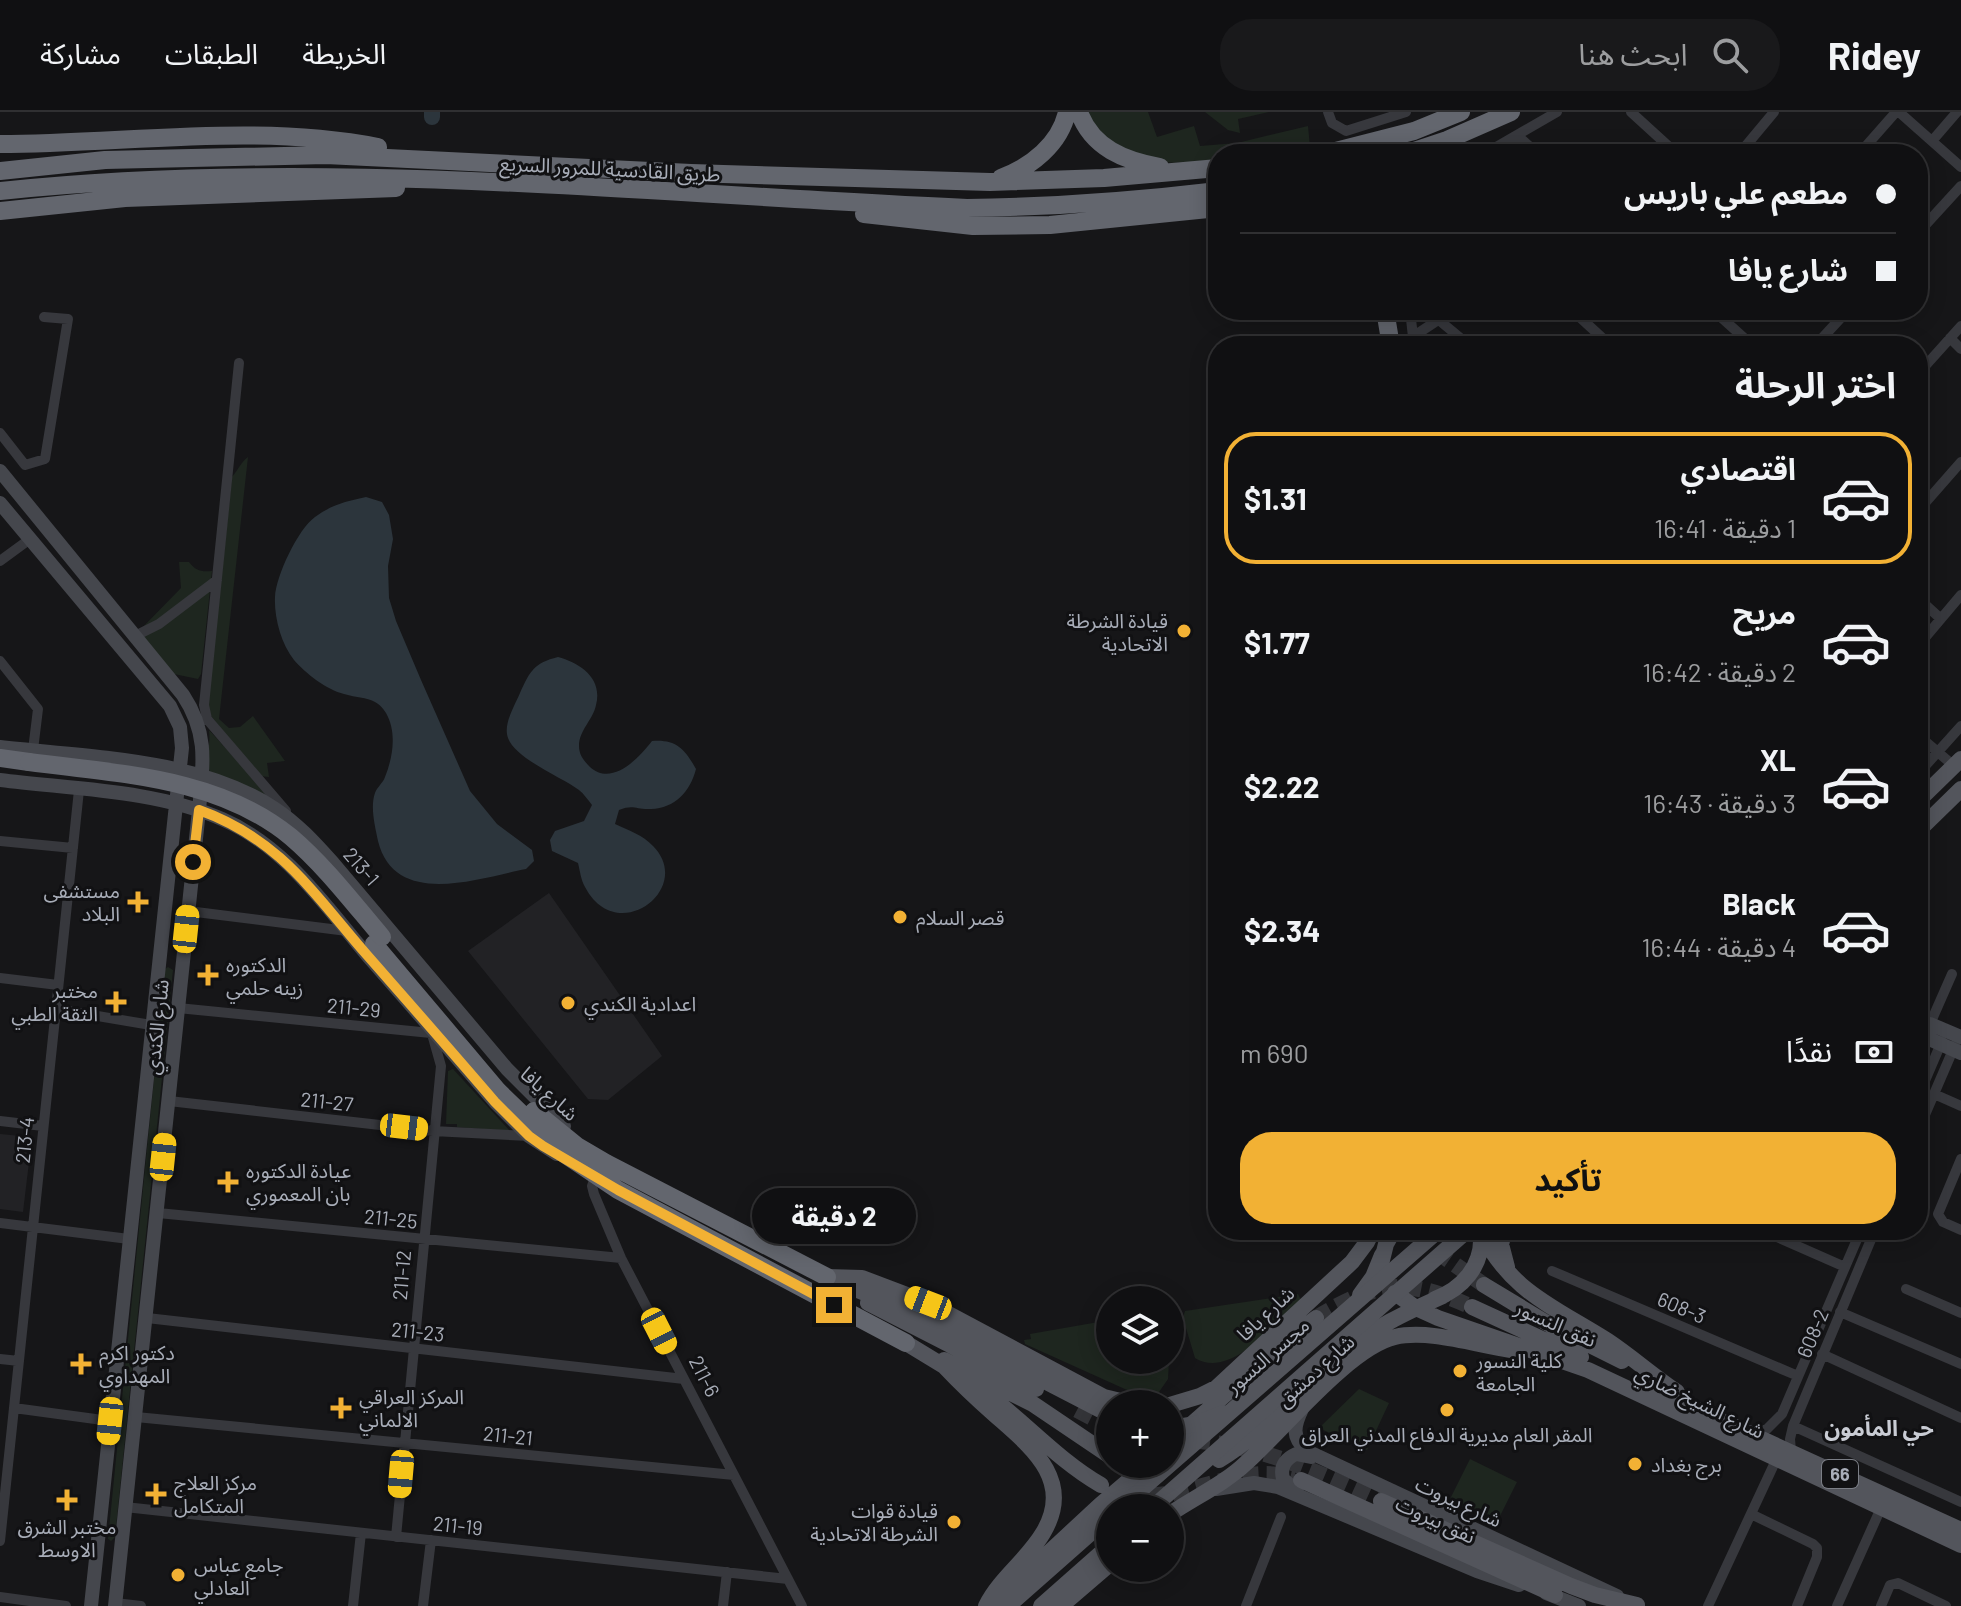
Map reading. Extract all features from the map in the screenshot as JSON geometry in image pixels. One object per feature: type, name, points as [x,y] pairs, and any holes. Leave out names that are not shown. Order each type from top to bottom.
[{"type":"highway","points":[[990,182],[1019,171],[1044,151],[1062,126],[1067,112]]},
{"type":"highway","points":[[1079,112],[1095,138],[1113,153],[1135,163],[1186,172]]},
{"type":"highway","points":[[1363,144],[1414,131],[1461,112]]},
{"type":"highway","points":[[1432,144],[1511,112]]},
{"type":"highway","points":[[1458,144],[1478,127]]},
{"type":"highway","points":[[0,144],[268,137],[329,139],[447,161]]},
{"type":"highway","name":"طريق القادسية للمرور السريع","points":[[0,171],[105,160],[326,155],[691,173],[990,182],[1104,178],[1208,169]]},
{"type":"highway","name":"طريق القادسية للمرور السريع","points":[[0,191],[170,179],[328,176],[967,208],[1127,202],[1208,192]]},
{"type":"highway","points":[[0,211],[125,198],[381,190],[448,181]]},
{"type":"highway","points":[[845,203],[861,214],[973,226],[1075,223],[1208,209]]},
{"type":"highway","name":"شارع يافا","points":[[0,758],[162,792],[231,813],[285,848],[378,941],[498,1091],[560,1151],[906,1343]]},
{"type":"highway","name":"شارع يافا","points":[[0,770],[29,762]]},
{"type":"highway","name":"شارع يافا","points":[[596,1170],[834,1280]]},
{"type":"main road","points":[[1928,792],[1958,763]]},
{"type":"main road","points":[[1928,821],[1961,789]]},
{"type":"main road","name":"شارع يافا","points":[[1184,1401],[1200,1396],[1229,1377],[1352,1262],[1368,1240]]},
{"type":"main road","points":[[1184,1438],[1236,1403],[1356,1299],[1373,1277],[1389,1240]]},
{"type":"main road","name":"مجسر النسور","points":[[1136,1494],[1428,1240]]},
{"type":"main road","name":"مجسر النسور","points":[[1168,1494],[1457,1240]]},
{"type":"main road","points":[[1219,1460],[1343,1358],[1416,1308],[1443,1296],[1464,1281],[1476,1265],[1483,1240]]},
{"type":"main road","name":"شارع الشيخ ضاري","points":[[1486,1240],[1494,1257],[1513,1279],[1719,1418]]},
{"type":"main road","points":[[1502,1240],[1501,1253],[1513,1279]]},
{"type":"main road","points":[[1382,1255],[1384,1278],[1395,1293],[1414,1301],[1443,1296]]},
{"type":"main road","name":"شارع يافا","points":[[834,1280],[862,1278],[928,1303],[1096,1393]]},
{"type":"main road","points":[[834,1280],[911,1312],[1096,1408]]},
{"type":"main road","points":[[834,1280],[895,1318],[1077,1410]]},
{"type":"main road","points":[[1484,1285],[1541,1320],[1667,1385]]},
{"type":"main road","name":"شارع الشيخ ضاري","points":[[1395,1293],[1416,1308],[1563,1360],[1783,1456],[1961,1527]]},
{"type":"main road","name":"نفق النسور","points":[[1472,1307],[1623,1376]]},
{"type":"main road","points":[[1343,1358],[1407,1316],[1455,1324]]},
{"type":"main road","name":"شارع دمشق","points":[[1184,1433],[1316,1318]]},
{"type":"main road","points":[[1391,1328],[1563,1360]]},
{"type":"main road","points":[[906,1343],[1000,1402],[1075,1468],[1101,1485]]},
{"type":"main road","name":"شارع يافا","points":[[906,1343],[1033,1404],[1096,1447]]},
{"type":"main road","name":"شارع دمشق","points":[[1184,1506],[1245,1464],[1302,1408],[1343,1358]]},
{"type":"main road","points":[[945,1367],[1034,1449],[1050,1475],[1053,1490],[1053,1506],[1042,1535],[999,1585],[989,1606]]},
{"type":"main road","name":"شارع الشيخ ضاري","points":[[1623,1376],[1754,1434],[1783,1456],[1881,1508],[1961,1545]]},
{"type":"main road","points":[[1184,1425],[1210,1419],[1249,1398]]},
{"type":"main road","points":[[1184,1418],[1207,1411]]},
{"type":"main road","points":[[1120,1494],[1135,1478]]},
{"type":"main road","name":"نفق بيروت","points":[[1301,1480],[1555,1595]]},
{"type":"main road","name":"نفق بيروت","points":[[1381,1501],[1571,1586],[1638,1606]]},
{"type":"main road","points":[[989,1606],[1096,1517]]},
{"type":"main road","points":[[1008,1606],[1096,1519]]},
{"type":"main road","points":[[1041,1606],[1096,1557]]},
{"type":"main road","points":[[1061,1606],[1096,1576]]},
{"type":"street","points":[[1328,112],[1332,123],[1338,128],[1355,130],[1406,112]]},
{"type":"street","points":[[1503,144],[1557,112]]},
{"type":"street","points":[[1631,112],[1666,144]]},
{"type":"street","points":[[1868,144],[1898,112],[1961,167]]},
{"type":"street","points":[[1932,141],[1957,112]]},
{"type":"street","points":[[1747,144],[1771,113]]},
{"type":"street","points":[[1518,136],[1527,144]]},
{"type":"street","points":[[1928,222],[1961,186]]},
{"type":"street","points":[[0,433],[25,465],[45,459],[68,319],[44,317]]},
{"type":"street","points":[[1583,320],[1600,336]]},
{"type":"street","points":[[1726,320],[1743,336]]},
{"type":"street","points":[[1824,336],[1839,320]]},
{"type":"street","points":[[1420,336],[1440,321],[1458,336]]},
{"type":"street","points":[[1928,363],[1961,326]]},
{"type":"street","points":[[1950,338],[1961,349]]},
{"type":"street","points":[[239,363],[203,720],[290,820]]},
{"type":"street","points":[[1928,500],[1961,462]]},
{"type":"street","name":"شارع الكندي","points":[[0,471],[203,720],[199,810],[115,1605]]},
{"type":"street","name":"شارع الكندي","points":[[0,503],[170,706],[180,727],[182,770],[151,1025],[91,1606]]},
{"type":"street","points":[[0,561],[30,539]]},
{"type":"street","points":[[135,636],[159,624],[217,580]]},
{"type":"street","points":[[1928,634],[1961,595]]},
{"type":"street","points":[[1928,607],[1941,619]]},
{"type":"street","points":[[104,627],[118,615]]},
{"type":"street","points":[[135,664],[148,652]]},
{"type":"street","points":[[0,661],[38,709],[29,762]]},
{"type":"street","points":[[1928,763],[1961,726]]},
{"type":"street","points":[[1928,744],[1958,763]]},
{"type":"street","name":"213-1","points":[[0,747],[29,762],[182,770],[237,788],[290,820],[333,863],[507,1069],[572,1134],[596,1170]]},
{"type":"street","points":[[0,780],[178,805],[222,819],[262,842],[280,855],[428,1027],[529,1136],[596,1170]]},
{"type":"street","name":"213-4","points":[[0,1541],[79,790]]},
{"type":"street","points":[[0,841],[73,848]]},
{"type":"street","points":[[309,927],[322,918],[323,903]]},
{"type":"street","points":[[188,911],[347,931]]},
{"type":"street","points":[[161,944],[172,950],[184,946]]},
{"type":"street","points":[[159,965],[169,962],[182,969]]},
{"type":"street","points":[[1952,974],[1930,1024],[1954,1042]]},
{"type":"street","points":[[0,978],[58,985]]},
{"type":"street","name":"211-29","points":[[178,1008],[428,1027]]},
{"type":"street","points":[[56,1009],[151,1025]]},
{"type":"street","name":"211-12","points":[[396,1537],[441,1066],[438,1049],[428,1027]]},
{"type":"street","points":[[1928,1036],[1954,1042]]},
{"type":"street","points":[[1928,1108],[1954,1042]]},
{"type":"street","points":[[1928,1082],[1954,1042]]},
{"type":"street","points":[[1934,1094],[1961,1106]]},
{"type":"street","name":"211-27","points":[[169,1101],[433,1131],[529,1136]]},
{"type":"street","points":[[0,1121],[43,1126]]},
{"type":"street","points":[[1961,1159],[1938,1210],[1943,1222],[1961,1230]]},
{"type":"street","name":"211-6","points":[[596,1170],[594,1194],[621,1258],[802,1606]]},
{"type":"street","name":"211-25","points":[[158,1213],[621,1258]]},
{"type":"street","points":[[0,1223],[129,1239]]},
{"type":"street","points":[[1784,1240],[1845,1267]]},
{"type":"street","name":"608-2","points":[[1754,1434],[1767,1429],[1778,1419],[1857,1240]]},
{"type":"street","name":"608-2","points":[[1783,1456],[1871,1240]]},
{"type":"street","name":"608-3","points":[[1552,1271],[1798,1376]]},
{"type":"street","points":[[1906,1289],[1961,1313]]},
{"type":"street","points":[[1840,1312],[1961,1364]]},
{"type":"street","name":"211-23","points":[[147,1318],[684,1379]]},
{"type":"street","points":[[1806,1357],[1820,1359],[1961,1418]]},
{"type":"street","points":[[0,1359],[19,1361]]},
{"type":"street","points":[[14,1408],[110,1421]]},
{"type":"street","name":"شارع بيروت","points":[[1302,1408],[1294,1431],[1295,1439],[1307,1451],[1638,1606]]},
{"type":"street","name":"211-21","points":[[136,1417],[734,1475]]},
{"type":"street","points":[[1793,1426],[1961,1502]]},
{"type":"street","points":[[1308,1499],[1286,1485],[1282,1473],[1286,1461],[1303,1453],[1334,1465]]},
{"type":"street","points":[[1708,1606],[1751,1514],[1783,1456]]},
{"type":"street","points":[[1207,1492],[1229,1485],[1254,1483],[1278,1487],[1477,1571],[1555,1595],[1579,1606]]},
{"type":"street","name":"211-19","points":[[125,1507],[788,1579]]},
{"type":"street","points":[[1837,1606],[1881,1508]]},
{"type":"street","points":[[1751,1514],[1817,1548],[1817,1557],[1797,1606]]},
{"type":"street","points":[[1246,1606],[1281,1517]]},
{"type":"street","points":[[353,1606],[361,1533]]},
{"type":"street","points":[[423,1606],[431,1540]]},
{"type":"street","points":[[98,1543],[109,1550],[121,1546]]},
{"type":"street","points":[[96,1565],[106,1561],[119,1569]]},
{"type":"street","points":[[723,1606],[727,1572]]},
{"type":"street","points":[[1881,1606],[1890,1585],[1898,1583],[1946,1606]]},
{"type":"street","points":[[0,1597],[66,1606]]},
{"type":"street","points":[[115,1605],[141,1606]]},
{"type":"shaded area","points":[[1088,112],[1148,112],[1157,137],[1194,126],[1200,146],[1208,145],[1208,160],[1163,162],[1135,155],[1106,138],[1092,122]]},
{"type":"shaded area","points":[[1205,112],[1269,112],[1238,119],[1240,133],[1228,130]]},
{"type":"shaded area","points":[[1308,126],[1310,144],[1225,144],[1237,143]]},
{"type":"shaded area","points":[[248,457],[219,719],[229,728],[240,727],[253,716],[285,761],[267,763],[269,777],[260,776],[211,716],[208,706],[232,477]]},
{"type":"shaded area","points":[[366,497],[382,502],[389,515],[393,539],[388,566],[389,598],[421,680],[470,791],[497,824],[532,850],[534,861],[526,869],[441,884],[420,882],[402,875],[387,862],[378,841],[373,810],[375,793],[385,777],[392,753],[392,728],[386,713],[373,701],[337,692],[317,680],[299,665],[285,646],[277,622],[275,597],[279,577],[295,542],[308,523],[321,513],[339,504]]},
{"type":"shaded area","points":[[179,562],[189,562],[199,570],[212,571],[198,679],[174,674],[139,631],[181,588]]},
{"type":"shaded area","points":[[558,657],[582,668],[596,687],[596,705],[579,746],[582,758],[590,767],[607,774],[616,772],[632,762],[652,741],[660,741],[679,747],[696,769],[685,792],[667,806],[619,810],[615,824],[649,842],[663,862],[665,879],[658,894],[647,905],[632,912],[615,912],[599,904],[584,884],[578,863],[552,851],[550,840],[555,831],[584,821],[592,805],[579,790],[517,751],[507,734],[511,713],[530,674],[538,665]]},
{"type":"shaded area","points":[[209,730],[275,802],[211,775],[208,765]]},
{"type":"shaded area","name":"اعدادية الكندي","points":[[549,893],[662,1056],[608,1100],[588,1099],[468,951]]},
{"type":"shaded area","points":[[165,969],[173,970],[115,1537],[111,1541],[108,1539]]},
{"type":"shaded area","points":[[453,1069],[510,1131],[446,1124],[448,1071]]},
{"type":"shaded area","points":[[0,1134],[32,1137],[23,1212],[0,1209]]},
{"type":"shaded area","points":[[1298,1294],[1301,1300],[1252,1346],[1223,1361],[1209,1363],[1195,1358],[1184,1321],[1185,1311]]},
{"type":"shaded area","points":[[1096,1322],[1096,1374],[1168,1374],[1168,1379],[1160,1390],[1127,1390],[1025,1344],[1024,1340],[1031,1339],[1030,1334]]},
{"type":"shaded area","points":[[1359,1389],[1389,1403],[1367,1450],[1319,1428]]},
{"type":"shaded area","points":[[1470,1459],[1517,1482],[1496,1524],[1449,1501]]},
{"type":"waterway","points":[[432,112],[432,117]]},
{"type":"tunnel","points":[[1431,1240],[1447,1259],[1484,1285]]},
{"type":"tunnel","points":[[1316,1318],[1357,1296],[1392,1287],[1428,1291],[1472,1307]]},
{"type":"tunnel","points":[[1077,1410],[1096,1420]]},
{"type":"tunnel","points":[[1184,1440],[1228,1445],[1279,1458],[1381,1501]]},
{"type":"tunnel","points":[[1125,1493],[1171,1493],[1251,1475],[1272,1474],[1294,1478]]},
{"type":"place","name":"قيادة الشرطة الاتحادية","points":[[1184,631]]},
{"type":"place","name":"مستشفى البلاد","points":[[138,902]]},
{"type":"place","name":"قصر السلام","points":[[900,917]]},
{"type":"place","name":"الدكتوره زينه حلمي","points":[[208,975]]},
{"type":"place","name":"مختبر الثقة الطبي","points":[[116,1002]]},
{"type":"place","name":"اعدادية الكندي","points":[[568,1003]]},
{"type":"place","name":"عيادة الدكتوره بان المعموري","points":[[228,1182]]},
{"type":"place","name":"دكتور اكرم المهداوي","points":[[81,1364]]},
{"type":"place","name":"كلية النسور الجامعة","points":[[1460,1371]]},
{"type":"place","name":"المركز العراقي الالماني","points":[[341,1408]]},
{"type":"place","name":"المقر العام مديرية الدفاع المدني العراق","points":[[1447,1410]]},
{"type":"place","name":"برج بغداد","points":[[1635,1464]]},
{"type":"place","name":"مركز العلاج المتكامل","points":[[156,1494]]},
{"type":"place","name":"مختبر الشرق الاوسط","points":[[67,1500]]},
{"type":"place","name":"قيادة قوات الشرطة الاتحادية","points":[[954,1522]]},
{"type":"place","name":"جامع عباس العادلي","points":[[178,1575]]},
{"type":"district","name":"حي المأمون","points":[[1879,1427]]},
{"type":"route","points":[[193,862],[199,810],[243,829],[262,842],[280,855],[304,880],[495,1102],[529,1136],[618,1190],[834,1305]]}]
